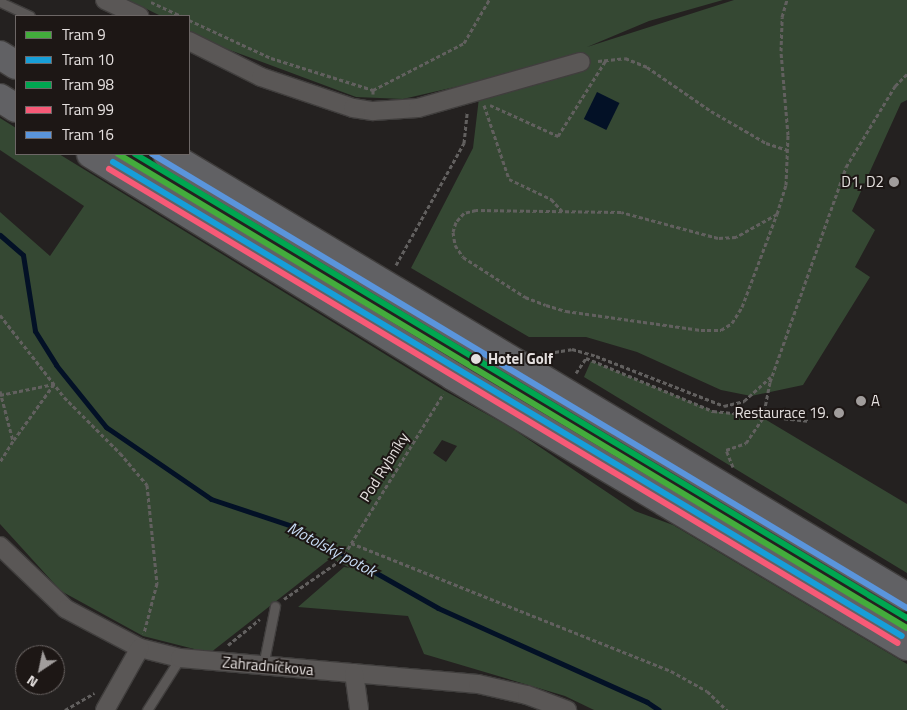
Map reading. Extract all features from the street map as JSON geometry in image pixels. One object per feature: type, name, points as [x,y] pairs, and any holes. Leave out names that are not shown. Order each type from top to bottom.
[{"type":"main road","points":[[0,55],[15,64]]},
{"type":"main road","points":[[0,98],[15,107]]},
{"type":"main road","points":[[93,155],[453,376],[907,646]]},
{"type":"main road","points":[[168,155],[907,598]]},
{"type":"street","points":[[105,0],[138,15]]},
{"type":"street","points":[[190,42],[261,77],[353,108],[373,111],[418,108],[581,62]]},
{"type":"street","name":"Zahradníčkova","points":[[0,546],[66,609],[140,648],[180,658],[478,684],[527,695],[567,710]]},
{"type":"street","points":[[105,710],[140,648]]},
{"type":"street","points":[[354,673],[359,710]]},
{"type":"lane","points":[[0,2],[28,15]]},
{"type":"lane","points":[[263,666],[275,606]]},
{"type":"lane","points":[[147,710],[180,658]]},
{"type":"path","points":[[146,0],[179,15]]},
{"type":"path","points":[[190,20],[270,58],[373,90],[464,43],[489,0]]},
{"type":"path","points":[[777,214],[763,225],[736,238],[718,238],[620,212],[476,210],[464,213],[456,222],[455,245],[463,256],[478,268],[546,305],[566,311],[701,330],[722,330],[732,323],[742,307],[777,214],[786,185],[787,150],[781,51],[782,17],[787,0]]},
{"type":"path","points":[[581,62],[625,58],[647,67],[712,111],[766,143],[787,150]]},
{"type":"path","points":[[562,211],[551,199],[509,179],[483,102],[558,136],[606,60]]},
{"type":"path","points":[[734,472],[726,450],[746,443],[763,418],[774,373],[846,167],[895,86],[907,74]]},
{"type":"path","points":[[373,90],[373,111]]},
{"type":"path","points":[[392,272],[464,143],[466,95]]},
{"type":"path","points":[[0,314],[54,384],[147,485],[157,583],[140,648]]},
{"type":"path","points":[[533,357],[572,349],[596,356],[724,406],[744,401],[774,373]]},
{"type":"path","points":[[572,380],[586,358],[714,411],[763,418],[808,421]]},
{"type":"path","points":[[14,441],[1,394],[54,384]]},
{"type":"path","points":[[0,462],[54,384]]},
{"type":"path","name":"Pod Rybníky","points":[[341,560],[446,387]]},
{"type":"path","points":[[350,544],[671,671],[707,691],[727,710]]},
{"type":"green space","points":[[128,0],[723,0],[649,21],[587,47],[734,0],[907,0],[907,100],[901,103],[852,211],[875,230],[855,267],[870,277],[803,385],[751,396],[721,390],[637,352],[586,337],[529,337],[411,268],[473,148],[481,81],[403,99],[356,97],[216,45],[190,32],[190,15],[159,15]]},
{"type":"green space","points":[[0,118],[15,127],[15,155],[61,155],[445,391],[510,427],[635,511],[673,525],[907,664],[907,710],[594,710],[565,696],[424,654],[408,616],[298,607],[344,567],[350,568],[331,558],[210,653],[143,636],[61,591],[0,524],[0,212],[50,256],[84,206],[0,150]],"holes":[[[442,440],[457,446],[446,462],[433,453]]]},
{"type":"green space","points":[[591,361],[713,411],[763,418],[907,504],[907,573],[584,377]]},
{"type":"water","points":[[597,92],[619,103],[606,130],[584,119]]},
{"type":"waterway","name":"Motolský potok","points":[[0,235],[23,255],[35,331],[56,365],[106,427],[211,499],[295,527],[438,608],[647,702],[659,710]]},
{"type":"tram line","name":"9","points":[[120,155],[907,628]]},
{"type":"tram line","name":"98","points":[[137,155],[907,618]]},
{"type":"tram line","name":"16","points":[[154,155],[907,608]]},
{"type":"tram line","name":"10","points":[[113,162],[902,636]]},
{"type":"tram line","name":"99","points":[[109,169],[898,643]]},
{"type":"place","name":"D1, D2","points":[[894,182]]},
{"type":"place","name":"Hotel Golf","points":[[476,359]]},
{"type":"place","name":"A","points":[[861,401]]},
{"type":"place","name":"Restaurace 19.","points":[[839,413]]}]
